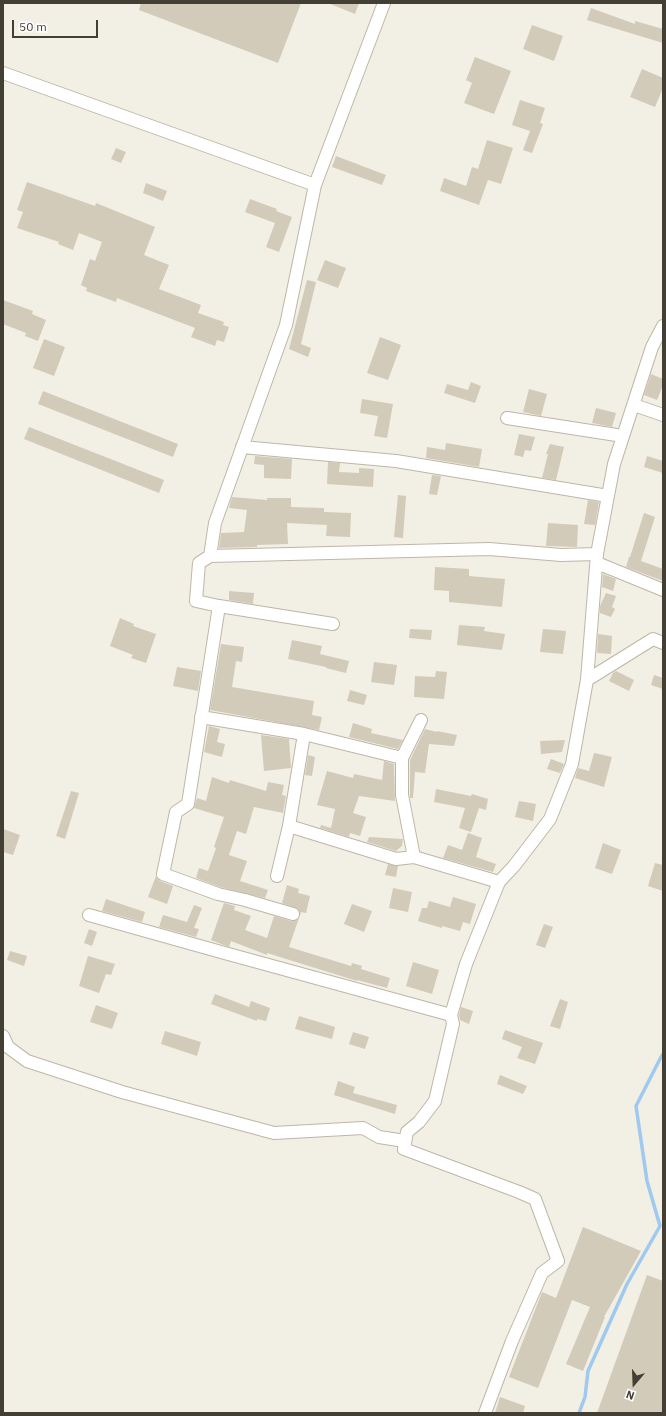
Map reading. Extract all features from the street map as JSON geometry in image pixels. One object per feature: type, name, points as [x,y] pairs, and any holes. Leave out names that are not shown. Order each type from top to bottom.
[{"type":"street","points":[[210,556],[215,523],[286,325],[315,185],[384,3]]},
{"type":"street","points":[[3,73],[315,185]]},
{"type":"street","points":[[485,1413],[512,1341],[542,1273],[558,1261],[535,1199],[404,1149],[406,1132],[419,1122],[435,1101],[453,1024],[451,1015],[466,964],[498,882],[514,866],[550,819],[572,764],[587,680],[597,558],[614,464],[652,347],[663,326]]},
{"type":"street","points":[[634,405],[663,415]]},
{"type":"street","points":[[507,418],[623,436]]},
{"type":"street","points":[[242,447],[396,461],[608,496]]},
{"type":"street","points":[[333,624],[196,601],[199,563],[210,556],[489,549],[597,558],[663,590]]},
{"type":"street","points":[[219,606],[209,678],[201,718],[188,804],[176,812],[163,874],[218,894],[293,914]]},
{"type":"street","points":[[587,680],[653,639],[663,643]]},
{"type":"street","points":[[201,718],[304,734],[402,758]]},
{"type":"street","points":[[414,857],[402,795],[402,758],[421,720]]},
{"type":"street","points":[[277,876],[289,826],[304,734]]},
{"type":"street","points":[[289,826],[396,858],[414,857],[498,882]]},
{"type":"street","points":[[89,915],[451,1015]]},
{"type":"street","points":[[3,1036],[8,1047],[27,1061],[122,1092],[274,1133],[363,1128],[379,1137],[405,1141]]},
{"type":"building","points":[[141,3],[301,3],[278,63],[139,10]]},
{"type":"building","points":[[328,3],[359,3],[355,14]]},
{"type":"building","points":[[591,8],[635,24],[635,21],[663,29],[663,43],[587,20]]},
{"type":"building","points":[[532,25],[563,36],[554,61],[523,49]]},
{"type":"building","points":[[475,57],[511,71],[494,114],[464,103],[472,83],[466,80]]},
{"type":"building","points":[[642,69],[663,78],[663,88],[655,107],[630,97]]},
{"type":"building","points":[[520,100],[545,108],[540,123],[543,124],[532,153],[523,150],[530,131],[512,125]]},
{"type":"building","points":[[487,140],[513,148],[501,184],[488,180],[479,205],[440,191],[444,178],[466,186],[472,167],[478,169]]},
{"type":"building","points":[[116,148],[126,152],[121,163],[111,159]]},
{"type":"building","points":[[336,156],[386,175],[382,185],[332,167]]},
{"type":"building","points":[[27,182],[95,206],[96,203],[155,227],[144,255],[169,265],[159,289],[201,305],[198,313],[224,322],[223,325],[229,327],[224,342],[217,340],[215,346],[191,337],[195,328],[117,298],[116,302],[86,291],[87,288],[81,285],[90,259],[95,261],[102,242],[79,233],[73,250],[58,244],[59,242],[17,228],[23,212],[17,210]]},
{"type":"building","points":[[146,183],[167,191],[163,201],[143,193]]},
{"type":"building","points":[[250,199],[277,209],[276,211],[292,217],[279,252],[266,247],[275,223],[245,212]]},
{"type":"building","points":[[325,260],[346,268],[338,288],[317,280]]},
{"type":"building","points":[[307,280],[316,282],[301,344],[311,348],[308,357],[289,349]]},
{"type":"building","points":[[3,300],[33,311],[32,314],[46,320],[38,341],[25,336],[26,333],[3,324]]},
{"type":"building","points":[[380,337],[401,345],[388,380],[367,373]]},
{"type":"building","points":[[44,339],[65,347],[54,376],[33,368]]},
{"type":"building","points":[[651,374],[663,379],[663,385],[657,400],[644,395]]},
{"type":"building","points":[[471,382],[481,386],[475,403],[444,393],[447,384],[468,390]]},
{"type":"building","points":[[529,389],[547,394],[541,416],[523,412]]},
{"type":"building","points":[[43,391],[178,444],[173,457],[38,404]]},
{"type":"building","points":[[362,399],[393,404],[387,438],[374,436],[378,416],[360,413]]},
{"type":"building","points":[[596,408],[616,413],[612,427],[592,423]]},
{"type":"building","points":[[29,427],[164,480],[159,493],[24,439]]},
{"type":"building","points":[[519,434],[535,437],[531,451],[525,450],[523,457],[514,455]]},
{"type":"building","points":[[446,443],[482,449],[479,467],[426,458],[427,447],[445,450]]},
{"type":"building","points":[[550,444],[564,447],[556,480],[542,478],[548,454],[546,454]]},
{"type":"building","points":[[255,456],[292,459],[291,479],[264,478],[264,465],[254,464]]},
{"type":"building","points":[[647,456],[663,461],[663,473],[644,467]]},
{"type":"building","points":[[328,462],[340,463],[339,472],[359,473],[359,468],[374,469],[373,487],[327,484]]},
{"type":"building","points":[[432,475],[441,476],[437,495],[429,494]]},
{"type":"building","points":[[398,495],[406,496],[403,538],[394,537]]},
{"type":"building","points":[[232,497],[267,500],[267,498],[291,498],[291,507],[324,508],[324,512],[351,513],[350,537],[326,536],[327,525],[287,523],[288,544],[257,545],[257,547],[219,548],[221,533],[244,532],[247,510],[229,508]]},
{"type":"building","points":[[588,500],[599,502],[595,525],[584,524]]},
{"type":"building","points":[[644,513],[655,517],[641,561],[663,569],[663,581],[626,567]]},
{"type":"building","points":[[548,523],[578,525],[577,547],[546,546]]},
{"type":"building","points":[[435,567],[469,569],[469,576],[505,579],[502,607],[449,602],[449,591],[434,590]]},
{"type":"building","points":[[603,574],[616,579],[613,591],[602,587]]},
{"type":"building","points":[[229,591],[254,593],[253,604],[229,600]]},
{"type":"building","points":[[606,593],[616,596],[612,607],[615,609],[611,617],[600,613],[600,606]]},
{"type":"building","points":[[120,618],[134,624],[133,626],[156,634],[146,663],[131,658],[133,655],[110,646]]},
{"type":"building","points":[[459,625],[485,627],[484,631],[505,634],[502,650],[457,645]]},
{"type":"building","points":[[410,629],[432,630],[431,640],[409,638]]},
{"type":"building","points":[[543,629],[566,631],[563,654],[540,652]]},
{"type":"building","points":[[598,634],[612,636],[611,654],[597,653]]},
{"type":"building","points":[[292,640],[322,646],[320,654],[349,661],[346,673],[288,659]]},
{"type":"building","points":[[221,644],[244,647],[242,662],[236,661],[232,687],[314,701],[312,715],[322,717],[319,730],[210,710]]},
{"type":"building","points":[[374,662],[397,665],[394,685],[371,682]]},
{"type":"building","points":[[177,667],[201,671],[198,691],[173,686]]},
{"type":"building","points":[[436,671],[447,672],[444,699],[414,697],[415,676],[435,677]]},
{"type":"building","points":[[616,671],[634,680],[629,691],[609,681],[613,673]]},
{"type":"building","points":[[654,675],[663,678],[663,689],[651,685]]},
{"type":"building","points":[[350,690],[367,695],[364,705],[347,701]]},
{"type":"building","points":[[353,723],[372,729],[371,733],[403,740],[398,749],[349,737]]},
{"type":"building","points":[[209,726],[220,729],[217,742],[225,744],[222,757],[204,752]]},
{"type":"building","points":[[425,729],[457,735],[454,746],[429,744],[425,773],[415,772],[413,798],[410,798],[410,760]]},
{"type":"building","points":[[261,735],[289,739],[291,768],[264,771]]},
{"type":"building","points":[[565,740],[562,752],[541,754],[540,741]]},
{"type":"building","points":[[594,753],[612,757],[604,787],[575,778],[578,768],[589,771]]},
{"type":"building","points":[[308,755],[315,757],[312,776],[305,775]]},
{"type":"building","points":[[551,759],[564,764],[560,773],[547,769]]},
{"type":"building","points":[[384,761],[394,764],[395,801],[359,796],[353,813],[366,817],[360,836],[350,833],[349,837],[320,828],[321,825],[331,828],[335,809],[317,805],[327,771],[353,778],[354,774],[382,780]]},
{"type":"building","points":[[212,777],[229,783],[230,780],[266,791],[268,782],[284,785],[282,795],[286,796],[283,813],[254,807],[246,834],[237,831],[229,855],[247,861],[240,881],[268,890],[265,898],[220,887],[196,878],[199,868],[208,871],[224,817],[194,808],[197,798],[206,801]]},
{"type":"building","points":[[436,789],[471,796],[472,794],[488,799],[486,810],[479,808],[471,832],[459,828],[465,808],[434,802]]},
{"type":"building","points":[[71,791],[79,793],[65,839],[56,836]]},
{"type":"building","points":[[519,801],[536,804],[533,821],[515,817]]},
{"type":"building","points":[[3,829],[20,835],[13,855],[3,852]]},
{"type":"building","points":[[468,833],[482,838],[476,857],[496,864],[493,872],[443,858],[448,845],[462,850]]},
{"type":"building","points":[[369,837],[403,839],[402,846],[396,851],[367,842]]},
{"type":"building","points":[[603,843],[621,850],[612,874],[595,868]]},
{"type":"building","points":[[655,863],[663,865],[663,891],[648,886]]},
{"type":"building","points":[[388,864],[398,866],[396,877],[385,875]]},
{"type":"building","points":[[156,876],[160,881],[173,886],[167,904],[148,897]]},
{"type":"building","points":[[287,885],[299,889],[298,893],[310,896],[306,913],[301,912],[300,915],[298,909],[282,903]]},
{"type":"building","points":[[393,888],[412,892],[408,912],[389,908]]},
{"type":"building","points":[[453,897],[476,904],[470,924],[463,922],[460,931],[442,926],[442,928],[418,921],[422,908],[427,908],[429,901],[450,907]]},
{"type":"building","points":[[106,899],[145,912],[142,922],[102,911]]},
{"type":"building","points":[[224,903],[235,906],[234,910],[251,916],[245,930],[267,938],[274,916],[291,921],[295,921],[299,918],[289,947],[351,966],[352,963],[362,966],[361,969],[390,978],[387,988],[357,981],[267,953],[267,955],[231,941],[229,947],[211,940]]},
{"type":"building","points":[[352,904],[372,911],[364,932],[344,924]]},
{"type":"building","points":[[194,905],[202,908],[194,928],[199,929],[196,937],[159,927],[163,915],[187,922]]},
{"type":"building","points":[[544,924],[553,927],[545,948],[536,945]]},
{"type":"building","points":[[89,929],[97,932],[92,946],[84,943]]},
{"type":"building","points":[[10,951],[27,956],[24,966],[7,960]]},
{"type":"building","points":[[88,956],[115,964],[111,975],[106,974],[99,993],[79,986]]},
{"type":"building","points":[[413,962],[439,970],[432,994],[406,986]]},
{"type":"building","points":[[215,994],[249,1007],[251,1001],[270,1008],[266,1021],[257,1019],[257,1021],[211,1004]]},
{"type":"building","points":[[560,999],[568,1002],[560,1029],[550,1026]]},
{"type":"building","points":[[96,1005],[118,1013],[112,1029],[90,1022]]},
{"type":"building","points":[[461,1007],[473,1011],[469,1024],[460,1020],[459,1015]]},
{"type":"building","points":[[299,1016],[335,1027],[332,1039],[295,1029]]},
{"type":"building","points":[[505,1030],[543,1043],[535,1064],[517,1058],[522,1047],[502,1039]]},
{"type":"building","points":[[165,1031],[201,1042],[197,1056],[161,1044]]},
{"type":"building","points":[[353,1032],[369,1037],[365,1049],[349,1044]]},
{"type":"building","points":[[500,1075],[527,1086],[523,1094],[497,1084]]},
{"type":"building","points":[[338,1081],[355,1087],[353,1093],[397,1105],[395,1114],[334,1095]]},
{"type":"building","points":[[583,1227],[641,1251],[604,1317],[583,1371],[566,1364],[590,1307],[572,1300],[538,1388],[509,1377],[542,1292],[556,1298]]},
{"type":"building","points":[[647,1275],[663,1281],[663,1413],[597,1413]]},
{"type":"building","points":[[500,1397],[525,1406],[523,1413],[495,1413]]},
{"type":"waterway","points":[[579,1413],[585,1397],[588,1371],[627,1284],[660,1226],[647,1181],[636,1106],[663,1054]]}]
